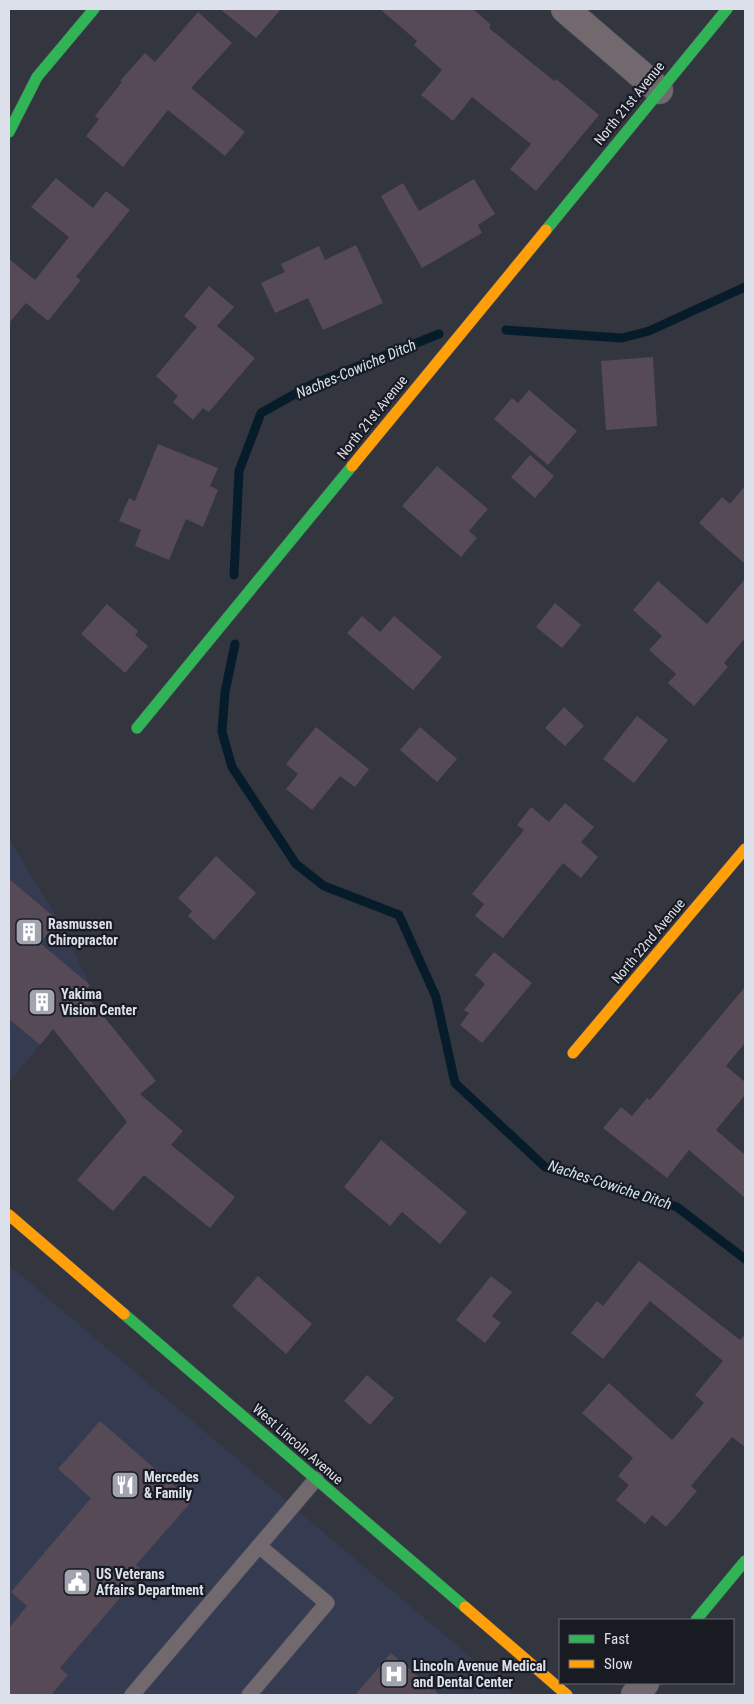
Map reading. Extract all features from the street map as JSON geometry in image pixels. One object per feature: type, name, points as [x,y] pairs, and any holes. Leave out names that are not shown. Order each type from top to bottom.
[{"type":"street","points":[[9,132],[36,77],[94,9]]},
{"type":"street","points":[[565,9],[659,90]]},
{"type":"street","name":"North 21st Avenue","points":[[137,728],[727,9]]},
{"type":"street","name":"North 22nd Avenue","points":[[573,1053],[745,849]]},
{"type":"street","name":"West Lincoln Avenue","points":[[9,1215],[567,1695]]},
{"type":"street","points":[[697,1619],[745,1561]]},
{"type":"street","points":[[635,1695],[644,1684]]},
{"type":"lane","points":[[132,1695],[316,1479]]},
{"type":"lane","points":[[249,1695],[327,1603],[260,1546]]},
{"type":"shaded area","points":[[9,838],[59,921],[90,985],[9,1082]]},
{"type":"shaded area","points":[[9,1265],[515,1695],[9,1695]]},
{"type":"building","points":[[220,9],[281,9],[256,38]]},
{"type":"building","points":[[380,9],[473,9],[491,25],[489,28],[554,81],[556,79],[599,115],[536,191],[510,169],[531,144],[472,97],[453,121],[421,95],[442,70],[414,45],[417,41]]},
{"type":"building","points":[[198,12],[232,43],[191,88],[245,132],[225,156],[168,110],[123,167],[86,136],[99,119],[95,116],[122,82],[120,81],[145,53],[155,62]]},
{"type":"building","points":[[56,178],[93,208],[106,191],[130,210],[76,277],[81,280],[48,321],[26,303],[9,323],[9,259],[35,280],[69,237],[31,207]]},
{"type":"building","points":[[474,179],[495,214],[478,225],[482,233],[422,268],[381,196],[403,183],[419,211]]},
{"type":"building","points":[[356,245],[383,303],[323,330],[308,298],[275,313],[261,283],[285,272],[281,264],[319,246],[325,260]]},
{"type":"building","points":[[209,286],[234,307],[217,326],[255,358],[209,412],[203,408],[193,420],[173,402],[178,396],[156,376],[197,327],[184,316]]},
{"type":"building","points":[[653,357],[657,426],[606,430],[601,361]]},
{"type":"building","points":[[529,390],[577,431],[548,465],[494,419],[512,398],[518,403]]},
{"type":"building","points":[[158,444],[218,468],[210,486],[218,490],[203,527],[186,519],[169,560],[135,546],[141,530],[119,521],[129,498],[135,501]]},
{"type":"building","points":[[530,455],[554,476],[535,498],[511,477]]},
{"type":"building","points":[[437,466],[488,509],[469,531],[477,538],[461,557],[402,506]]},
{"type":"building","points":[[745,486],[745,564],[699,523],[722,497],[730,504]]},
{"type":"building","points":[[745,579],[745,638],[724,663],[728,667],[694,706],[668,683],[676,674],[649,650],[662,636],[633,610],[658,581],[707,624]]},
{"type":"building","points":[[555,603],[581,625],[562,648],[536,627]]},
{"type":"building","points":[[107,604],[138,631],[135,635],[148,646],[125,673],[81,634]]},
{"type":"building","points":[[362,616],[380,632],[394,616],[442,657],[413,690],[347,633]]},
{"type":"building","points":[[564,707],[584,726],[565,746],[545,728]]},
{"type":"building","points":[[637,716],[668,740],[634,783],[603,759]]},
{"type":"building","points":[[316,727],[369,769],[355,787],[340,776],[312,810],[286,789],[298,774],[286,764]]},
{"type":"building","points":[[420,727],[457,759],[437,782],[400,750]]},
{"type":"building","points":[[565,803],[594,827],[581,842],[598,857],[581,878],[563,863],[503,938],[475,916],[484,904],[472,894],[524,830],[517,825],[531,807],[549,822]]},
{"type":"building","points":[[216,856],[256,893],[214,940],[188,916],[192,911],[178,898]]},
{"type":"building","points":[[9,879],[59,921],[40,943],[90,985],[84,992],[156,1081],[140,1094],[183,1131],[171,1145],[235,1197],[210,1228],[144,1175],[113,1211],[77,1180],[127,1122],[53,1029],[40,1045],[9,1019]]},
{"type":"building","points":[[494,952],[532,983],[482,1043],[460,1025],[469,1013],[464,1010],[485,984],[475,975]]},
{"type":"building","points":[[745,987],[745,1043],[726,1066],[745,1082],[745,1095],[716,1130],[745,1155],[745,1198],[689,1150],[667,1178],[603,1128],[621,1107],[632,1116],[647,1098],[650,1100]]},
{"type":"building","points":[[381,1140],[467,1212],[440,1244],[402,1212],[390,1226],[344,1187]]},
{"type":"building","points":[[639,1261],[740,1340],[745,1334],[745,1447],[732,1437],[691,1486],[697,1491],[666,1527],[652,1515],[645,1524],[616,1500],[629,1485],[618,1476],[633,1458],[582,1413],[609,1383],[672,1440],[704,1403],[695,1395],[723,1361],[650,1301],[603,1359],[571,1333],[597,1301],[603,1306]]},
{"type":"building","points":[[258,1276],[312,1324],[286,1354],[232,1306]]},
{"type":"building","points":[[491,1276],[512,1292],[492,1316],[501,1323],[485,1343],[456,1320]]},
{"type":"building","points":[[367,1375],[394,1398],[370,1425],[344,1401]]},
{"type":"building","points":[[100,1421],[192,1501],[136,1565],[143,1571],[60,1668],[68,1675],[51,1695],[9,1695],[9,1628],[27,1606],[11,1592],[91,1498],[58,1469]]},
{"type":"building","name":"Lincoln Avenue Medical and Dental Center","points":[[391,1653],[440,1695],[355,1695]]},
{"type":"waterway","name":"Naches-Cowiche Ditch","points":[[506,330],[622,338],[649,331],[745,287]]},
{"type":"waterway","name":"Naches-Cowiche Ditch","points":[[234,575],[239,471],[261,413],[311,385],[439,334]]},
{"type":"waterway","name":"Naches-Cowiche Ditch","points":[[235,644],[225,692],[222,732],[232,767],[296,864],[324,886],[399,915],[436,997],[455,1083],[545,1167],[677,1207],[745,1259]]},
{"type":"traffic: fast","points":[[9,132],[37,77],[94,9]]},
{"type":"traffic: fast","points":[[546,230],[727,9]]},
{"type":"traffic: fast","points":[[137,728],[352,466]]},
{"type":"traffic: fast","points":[[124,1314],[465,1607]]},
{"type":"traffic: fast","points":[[697,1619],[745,1561]]},
{"type":"traffic: slow","points":[[352,466],[546,230]]},
{"type":"traffic: slow","points":[[573,1053],[745,849]]},
{"type":"traffic: slow","points":[[9,1215],[124,1314]]},
{"type":"traffic: slow","points":[[465,1607],[567,1695]]},
{"type":"place","name":"Rasmussen Chiropractor","points":[[29,932]]},
{"type":"place","name":"Yakima Vision Center","points":[[42,1002]]},
{"type":"place","name":"Mercedes & Family","points":[[125,1485]]},
{"type":"place","name":"US Veterans Affairs Department","points":[[77,1582]]},
{"type":"place","name":"Lincoln Avenue Medical and Dental Center","points":[[394,1674]]}]
